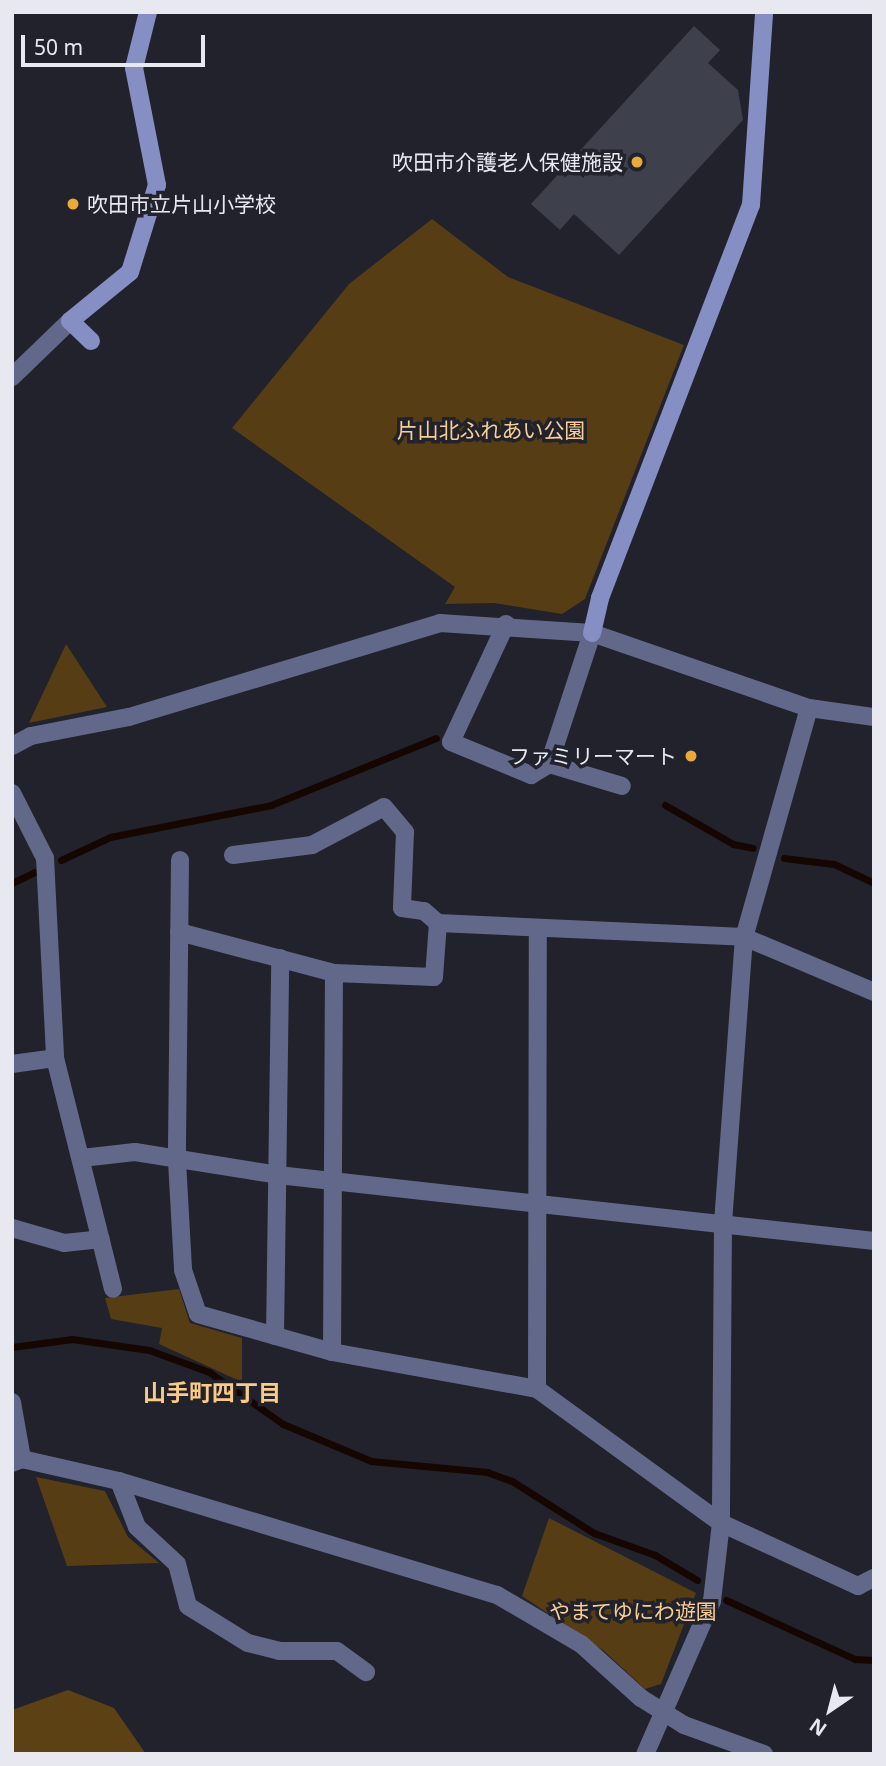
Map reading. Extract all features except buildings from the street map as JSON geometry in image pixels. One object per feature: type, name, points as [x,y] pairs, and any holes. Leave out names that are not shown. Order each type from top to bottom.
[{"type":"street","points":[[12,377],[70,321],[130,272],[157,185],[134,68],[148,12]]},
{"type":"street","points":[[506,624],[450,742],[531,775],[549,764],[592,634],[600,598],[751,205],[764,12]]},
{"type":"street","points":[[70,321],[91,341]]},
{"type":"street","points":[[12,746],[31,736],[129,717],[440,623],[506,624],[592,634],[809,708],[874,717]]},
{"type":"street","points":[[645,1754],[712,1601],[721,1523],[723,1221],[744,937],[809,708]]},
{"type":"street","points":[[549,764],[622,786]]},
{"type":"street","points":[[12,793],[46,858],[55,1058],[113,1289]]},
{"type":"street","points":[[233,855],[312,845],[384,807],[405,832],[402,908],[424,911],[438,922],[538,930],[744,937],[874,992]]},
{"type":"street","points":[[180,860],[177,1161],[183,1270],[198,1314],[331,1352],[537,1389],[721,1523],[858,1586],[874,1578]]},
{"type":"street","points":[[179,932],[334,973],[434,977],[438,922]]},
{"type":"street","points":[[537,1389],[538,930]]},
{"type":"street","points":[[275,1336],[279,958]]},
{"type":"street","points":[[331,1352],[334,973]]},
{"type":"street","points":[[12,1064],[55,1058]]},
{"type":"street","points":[[82,1158],[135,1152],[177,1161],[278,1175],[723,1221],[874,1241]]},
{"type":"street","points":[[12,1228],[64,1243],[101,1239]]},
{"type":"street","points":[[12,1402],[17,1461],[119,1481],[497,1595],[581,1644],[664,1712],[764,1754]]},
{"type":"street","points":[[119,1481],[137,1527],[177,1564],[188,1606],[248,1643],[279,1651],[337,1651],[366,1672]]},
{"type":"green space","name":"片山北ふれあい公園","points":[[432,219],[508,277],[684,345],[585,599],[562,614],[494,603],[445,604],[455,587],[232,428],[349,284]]},
{"type":"green space","points":[[66,644],[107,707],[29,723]]},
{"type":"green space","points":[[179,1289],[190,1323],[242,1338],[242,1382],[159,1344],[162,1328],[111,1319],[105,1298]]},
{"type":"green space","points":[[36,1477],[105,1491],[128,1537],[159,1563],[67,1566]]},
{"type":"green space","name":"やまてゆにわ遊園","points":[[549,1518],[696,1593],[661,1684],[645,1689],[604,1651],[522,1596]]},
{"type":"shaded area","points":[[68,1690],[114,1708],[146,1754],[12,1754],[12,1710]]},
{"type":"waterway","points":[[61,860],[110,837],[271,805],[436,738]]},
{"type":"waterway","points":[[665,805],[733,844],[753,848]]},
{"type":"waterway","points":[[784,858],[834,864],[874,883]]},
{"type":"waterway","points":[[12,883],[35,872]]},
{"type":"waterway","points":[[12,1347],[72,1339],[149,1350],[209,1372],[283,1424],[371,1461],[487,1472],[512,1481],[594,1533],[655,1555],[697,1580]]},
{"type":"waterway","points":[[726,1600],[855,1659],[874,1660]]},
{"type":"place","name":"吹田市介護老人保健施設","points":[[637,162]]},
{"type":"place","name":"吹田市立片山小学校","points":[[73,204]]},
{"type":"place","name":"ファミリーマート","points":[[691,756]]},
{"type":"district","name":"山手町四丁目","points":[[212,1392]]}]
